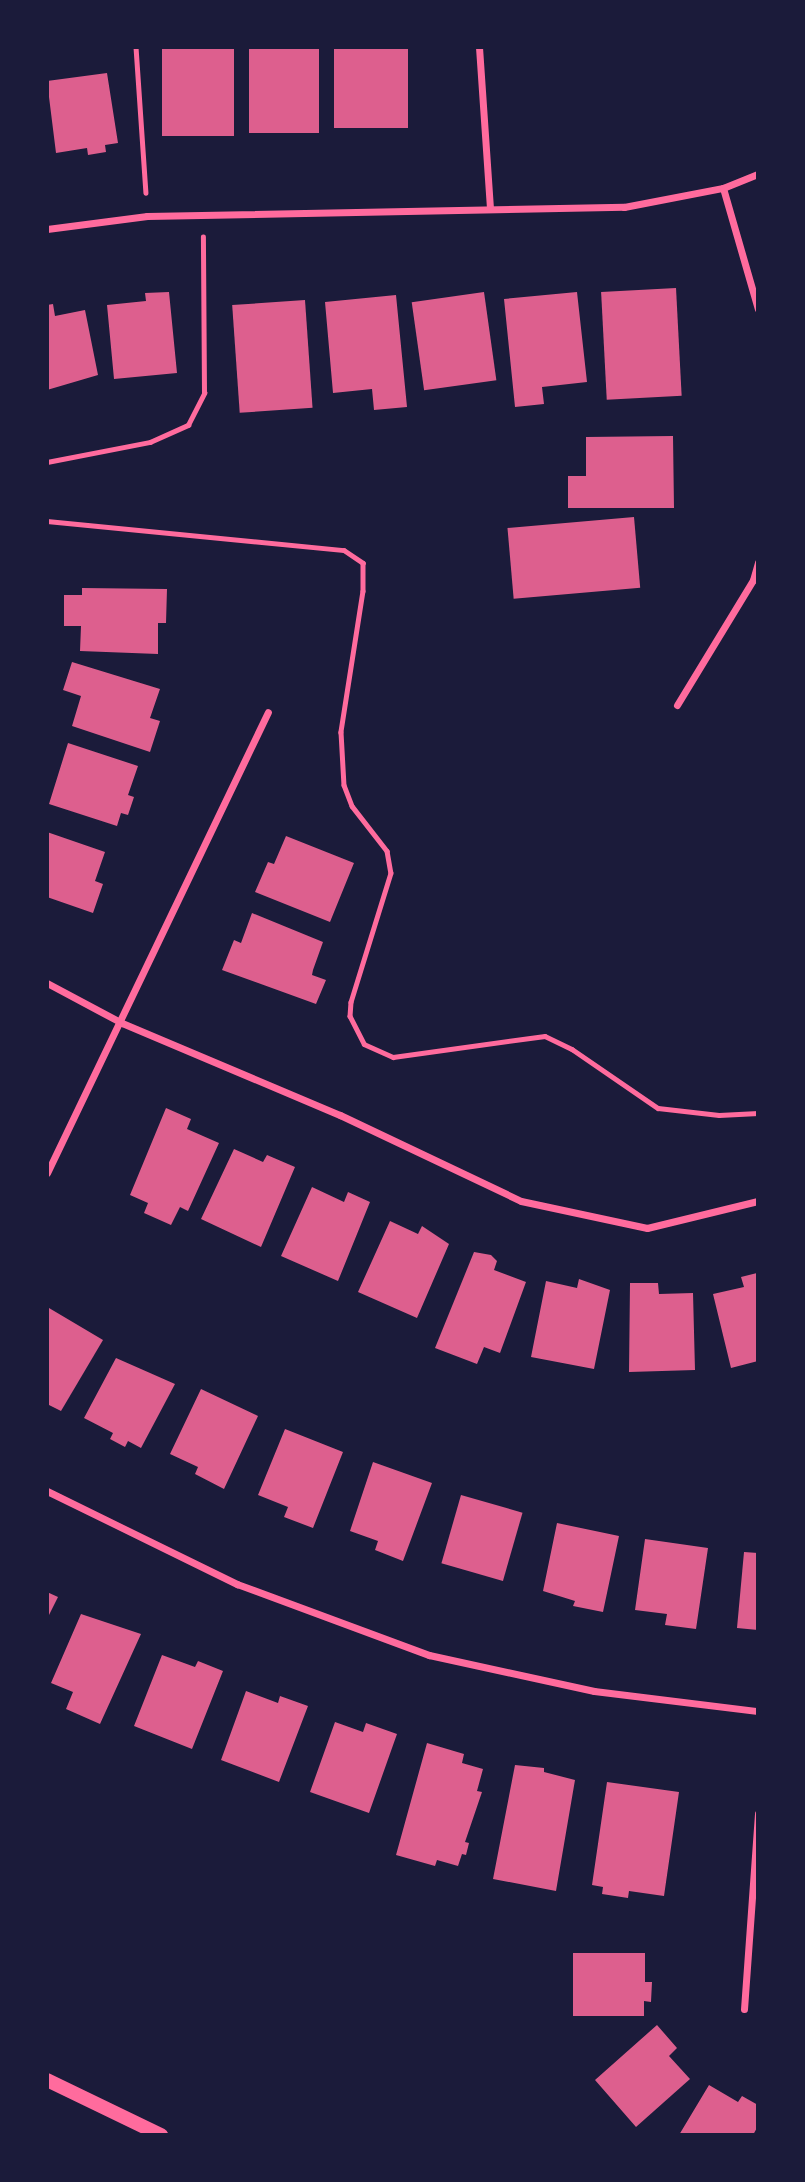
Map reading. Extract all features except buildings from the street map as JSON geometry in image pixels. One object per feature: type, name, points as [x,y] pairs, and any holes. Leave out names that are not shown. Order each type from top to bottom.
[{"type":"main road","points":[[47,2080],[161,2135]]},
{"type":"street","points":[[479,47],[490,209]]},
{"type":"street","points":[[47,229],[147,216],[624,207],[723,188],[758,174]]},
{"type":"street","points":[[723,188],[758,309]]},
{"type":"street","points":[[677,705],[753,580],[758,562]]},
{"type":"street","points":[[47,1173],[122,1023],[268,712]]},
{"type":"street","points":[[47,983],[122,1023],[340,1115],[521,1201],[647,1228],[758,1201]]},
{"type":"street","points":[[47,1491],[237,1584],[429,1655],[594,1691],[758,1711]]},
{"type":"street","points":[[744,2009],[758,1813]]},
{"type":"path","points":[[136,47],[147,216]]},
{"type":"path","points":[[47,462],[150,442],[188,425],[204,393],[203,215]]},
{"type":"path","points":[[47,521],[344,550],[363,563],[363,591],[341,732],[344,785],[352,806],[387,851],[391,873],[351,1002],[350,1016],[363,1044],[393,1057],[545,1035],[558,1040],[658,1108],[719,1115],[758,1113]]}]
